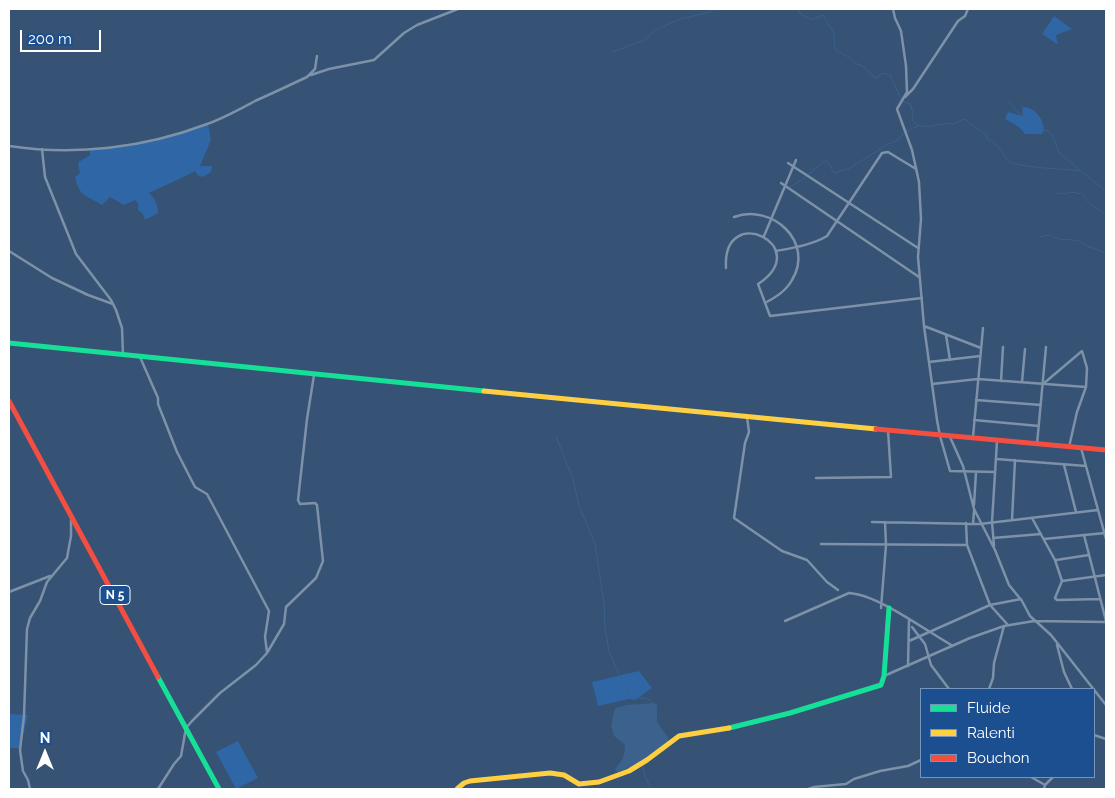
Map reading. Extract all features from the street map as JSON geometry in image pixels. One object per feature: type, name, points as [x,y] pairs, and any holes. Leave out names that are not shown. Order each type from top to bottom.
[{"type":"main road","points":[[9,343],[314,375],[950,437],[1106,450]]},
{"type":"main road","name":"N 5","points":[[9,401],[219,789]]},
{"type":"main road","points":[[457,789],[470,781],[550,773],[564,775],[579,784],[608,780],[629,771],[647,760],[679,736],[721,730],[798,711],[881,686],[884,676],[889,608]]},
{"type":"street","points":[[9,146],[42,149],[110,148],[164,138],[208,124],[320,71],[374,60],[404,33],[417,25],[458,9]]},
{"type":"street","points":[[893,9],[901,31],[906,58],[907,92],[897,109],[906,131],[919,182],[921,219],[918,248],[919,277],[940,436],[950,471],[995,472]]},
{"type":"street","points":[[904,98],[913,89],[968,9]]},
{"type":"street","points":[[307,77],[315,69],[317,56]]},
{"type":"street","points":[[42,149],[45,177],[76,254],[113,304],[122,328],[123,355]]},
{"type":"street","points":[[776,251],[821,240],[826,236],[885,151],[916,169]]},
{"type":"street","points":[[764,236],[796,160]]},
{"type":"street","points":[[788,163],[918,248]]},
{"type":"street","points":[[781,183],[919,277]]},
{"type":"street","points":[[734,217],[748,214],[772,218],[781,222],[788,230],[796,247],[798,265],[792,281],[780,294],[766,303]]},
{"type":"street","points":[[726,268],[727,251],[735,239],[752,234],[764,236],[771,243],[776,251],[776,262],[770,275],[758,284],[770,316],[922,298]]},
{"type":"street","points":[[9,251],[52,278],[88,295],[113,304]]},
{"type":"street","points":[[924,326],[981,348]]},
{"type":"street","points":[[972,439],[983,328]]},
{"type":"street","points":[[946,335],[950,360]]},
{"type":"street","points":[[1001,381],[1003,347]]},
{"type":"street","points":[[1037,444],[1046,347]]},
{"type":"street","points":[[1022,382],[1024,349]]},
{"type":"street","points":[[1043,384],[1082,351],[1087,368],[1086,387],[1077,412],[1069,447]]},
{"type":"street","points":[[929,362],[980,356]]},
{"type":"street","points":[[140,357],[158,398],[158,404],[177,452],[195,487],[208,494],[269,610],[266,637],[267,654]]},
{"type":"street","points":[[158,789],[181,756],[186,728],[220,693],[267,654],[284,624],[286,606],[314,580],[323,561],[317,505],[315,503],[300,504],[298,500],[314,375]]},
{"type":"street","points":[[932,384],[978,379],[1086,387]]},
{"type":"street","points":[[976,400],[1041,405]]},
{"type":"street","points":[[747,417],[749,432],[744,443],[734,518],[782,550],[807,560],[827,582],[838,590]]},
{"type":"street","points":[[974,420],[1039,426]]},
{"type":"street","points":[[816,478],[891,477],[888,430]]},
{"type":"street","points":[[950,437],[964,472],[980,524],[995,550],[1008,585],[1020,599],[1034,621],[1051,635],[1092,688]]},
{"type":"street","points":[[995,550],[992,522],[997,441]]},
{"type":"street","points":[[1081,448],[1106,538]]},
{"type":"street","points":[[996,459],[1086,466]]},
{"type":"street","points":[[1012,520],[1015,460]]},
{"type":"street","points":[[1064,465],[1076,512]]},
{"type":"street","points":[[973,524],[976,472]]},
{"type":"street","points":[[872,522],[980,524],[1098,510]]},
{"type":"street","points":[[30,789],[20,750],[24,716],[26,629],[47,582],[67,558],[72,516]]},
{"type":"street","points":[[1032,518],[1055,560],[1062,581],[1055,595],[1057,600],[1100,599]]},
{"type":"street","points":[[881,606],[886,545],[885,522]]},
{"type":"street","points":[[966,523],[967,545],[990,605],[1008,625]]},
{"type":"street","points":[[1044,540],[1105,533]]},
{"type":"street","points":[[993,538],[1041,534]]},
{"type":"street","points":[[884,676],[1008,625],[1034,621],[1106,622],[1084,535]]},
{"type":"street","points":[[821,544],[967,545]]},
{"type":"street","points":[[1055,560],[1089,554]]},
{"type":"street","points":[[1062,581],[1106,575]]},
{"type":"street","points":[[9,592],[51,576]]},
{"type":"street","points":[[785,621],[848,594],[858,595],[889,608],[953,646]]},
{"type":"street","points":[[909,641],[990,605],[1020,599]]},
{"type":"street","points":[[908,666],[909,620]]},
{"type":"street","points":[[988,688],[993,678],[994,663],[1004,626]]},
{"type":"street","points":[[912,627],[926,647],[928,657],[936,673],[948,688]]},
{"type":"street","points":[[1057,644],[1064,672],[1072,688]]},
{"type":"street","points":[[1095,691],[1106,705]]},
{"type":"street","points":[[808,789],[846,784],[854,779],[880,771],[908,766],[920,760]]},
{"type":"street","points":[[1033,778],[1045,784]]},
{"type":"street","points":[[1044,789],[1045,784],[1052,778]]},
{"type":"shaded area","points":[[1054,16],[1072,29],[1056,35],[1058,45],[1042,34]]},
{"type":"shaded area","points":[[1022,107],[1031,109],[1040,117],[1044,130],[1042,134],[1025,134],[1019,127],[1005,119],[1008,112],[1023,116]]},
{"type":"shaded area","points":[[208,124],[211,140],[200,166],[212,166],[211,172],[203,177],[197,175],[196,171],[149,193],[156,202],[158,213],[145,220],[143,214],[138,210],[138,203],[135,200],[124,205],[110,197],[102,205],[82,193],[79,189],[75,177],[80,173],[78,164],[90,155],[90,149],[149,142]]},
{"type":"shaded area","points":[[639,671],[652,688],[635,700],[629,699],[598,706],[592,682]]},
{"type":"shaded area","points":[[654,703],[657,705],[657,722],[668,737],[668,741],[638,763],[617,772],[615,769],[623,758],[625,745],[614,736],[611,726],[614,711],[616,708],[626,705]]},
{"type":"shaded area","points":[[9,714],[28,715],[20,748],[9,748]]},
{"type":"shaded area","points":[[238,741],[258,778],[236,789],[216,752]]},
{"type":"waterway","points":[[612,52],[645,40],[656,30],[677,20],[715,9]]},
{"type":"waterway","points":[[798,9],[801,14],[812,20],[823,15],[834,33],[835,49],[837,51],[864,67],[875,78],[884,73],[890,75],[902,101],[910,104],[913,113],[912,120],[919,125],[953,124],[964,119],[986,135],[988,140],[992,141],[1006,159],[1011,162],[1019,165],[1079,171]]},
{"type":"waterway","points":[[1007,102],[1034,122],[1038,128],[1048,131],[1053,137],[1060,154],[1106,191]]},
{"type":"waterway","points":[[785,190],[803,179],[824,161],[828,162],[834,173],[850,168],[888,144],[898,140],[907,131],[919,126]]},
{"type":"waterway","points":[[1057,193],[1071,192],[1082,194],[1090,204],[1106,214]]},
{"type":"waterway","points":[[1039,237],[1050,235],[1055,238],[1080,241],[1088,247],[1106,253]]},
{"type":"waterway","points":[[556,436],[573,479],[579,506],[595,544],[609,651],[631,697],[648,699],[654,703]]},
{"type":"waterway","points":[[642,763],[651,789]]},
{"type":"traffic: fast","points":[[9,343],[484,391]]},
{"type":"traffic: fast","points":[[729,728],[790,713],[881,685],[884,676],[889,608]]},
{"type":"traffic: fast","points":[[158,677],[219,789]]},
{"type":"traffic: slow","points":[[484,391],[876,429]]},
{"type":"traffic: slow","points":[[457,789],[470,781],[550,773],[564,775],[579,784],[599,782],[629,771],[679,736],[729,728]]},
{"type":"traffic: jam","points":[[9,401],[158,677]]},
{"type":"traffic: jam","points":[[876,429],[1106,450]]}]
